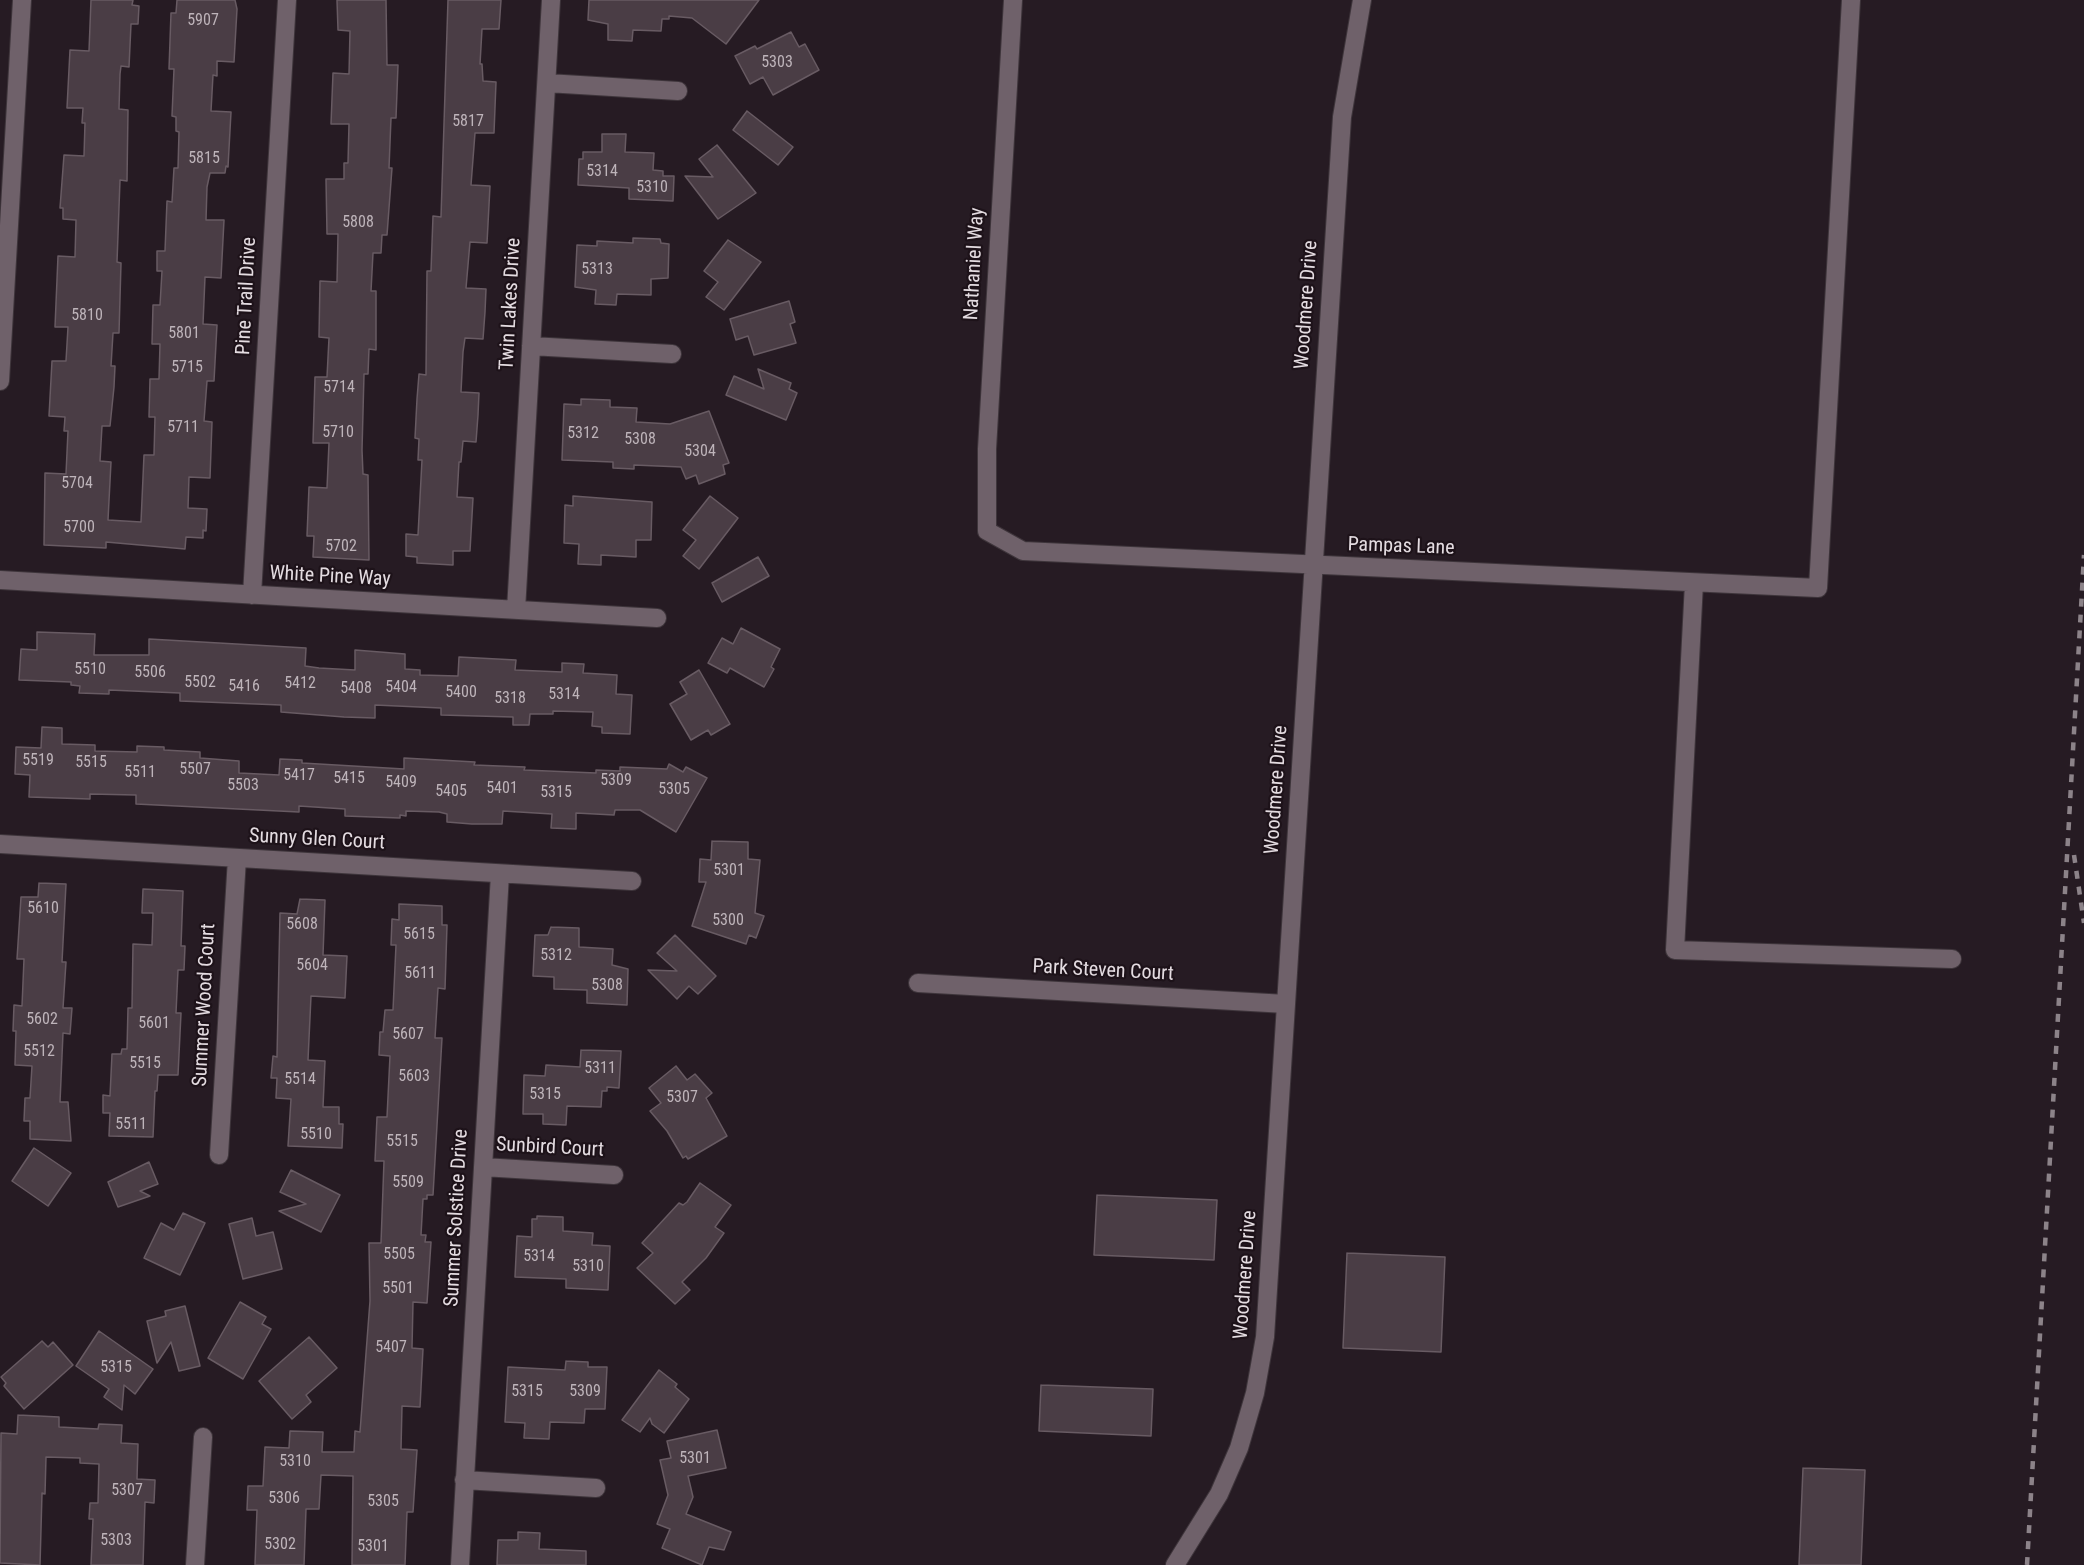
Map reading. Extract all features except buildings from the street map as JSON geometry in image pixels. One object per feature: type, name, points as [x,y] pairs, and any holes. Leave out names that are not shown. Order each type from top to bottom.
[{"type":"street","points":[[0,381],[22,0]]},
{"type":"street","name":"Pine Trail Drive","points":[[252,595],[287,0]]},
{"type":"street","name":"Twin Lakes Drive","points":[[516,610],[551,0]]},
{"type":"street","name":"Nathaniel Way","points":[[987,531],[987,449],[1013,0]]},
{"type":"street","name":"Woodmere Drive","points":[[1175,1565],[1219,1494],[1239,1448],[1255,1393],[1267,1320],[1342,117],[1362,0]]},
{"type":"street","name":"Pampas Lane","points":[[987,531],[1023,551],[1818,588],[1851,0]]},
{"type":"street","points":[[547,83],[678,91]]},
{"type":"street","points":[[531,346],[672,354]]},
{"type":"street","name":"White Pine Way","points":[[0,580],[657,618]]},
{"type":"street","points":[[1694,583],[1675,950],[1953,959]]},
{"type":"street","name":"Sunny Glen Court","points":[[0,844],[632,881]]},
{"type":"street","name":"Summer Wood Court","points":[[219,1155],[237,858]]},
{"type":"street","name":"Summer Solstice Drive","points":[[460,1565],[500,874]]},
{"type":"street","name":"Park Steven Court","points":[[918,983],[1286,1004]]},
{"type":"street","name":"Sunbird Court","points":[[483,1167],[614,1174]]},
{"type":"street","points":[[195,1565],[203,1437]]},
{"type":"street","points":[[465,1480],[596,1488]]},
{"type":"railway","points":[[2027,1565],[2084,555]]},
{"type":"railway","points":[[2074,855],[2084,923]]}]
